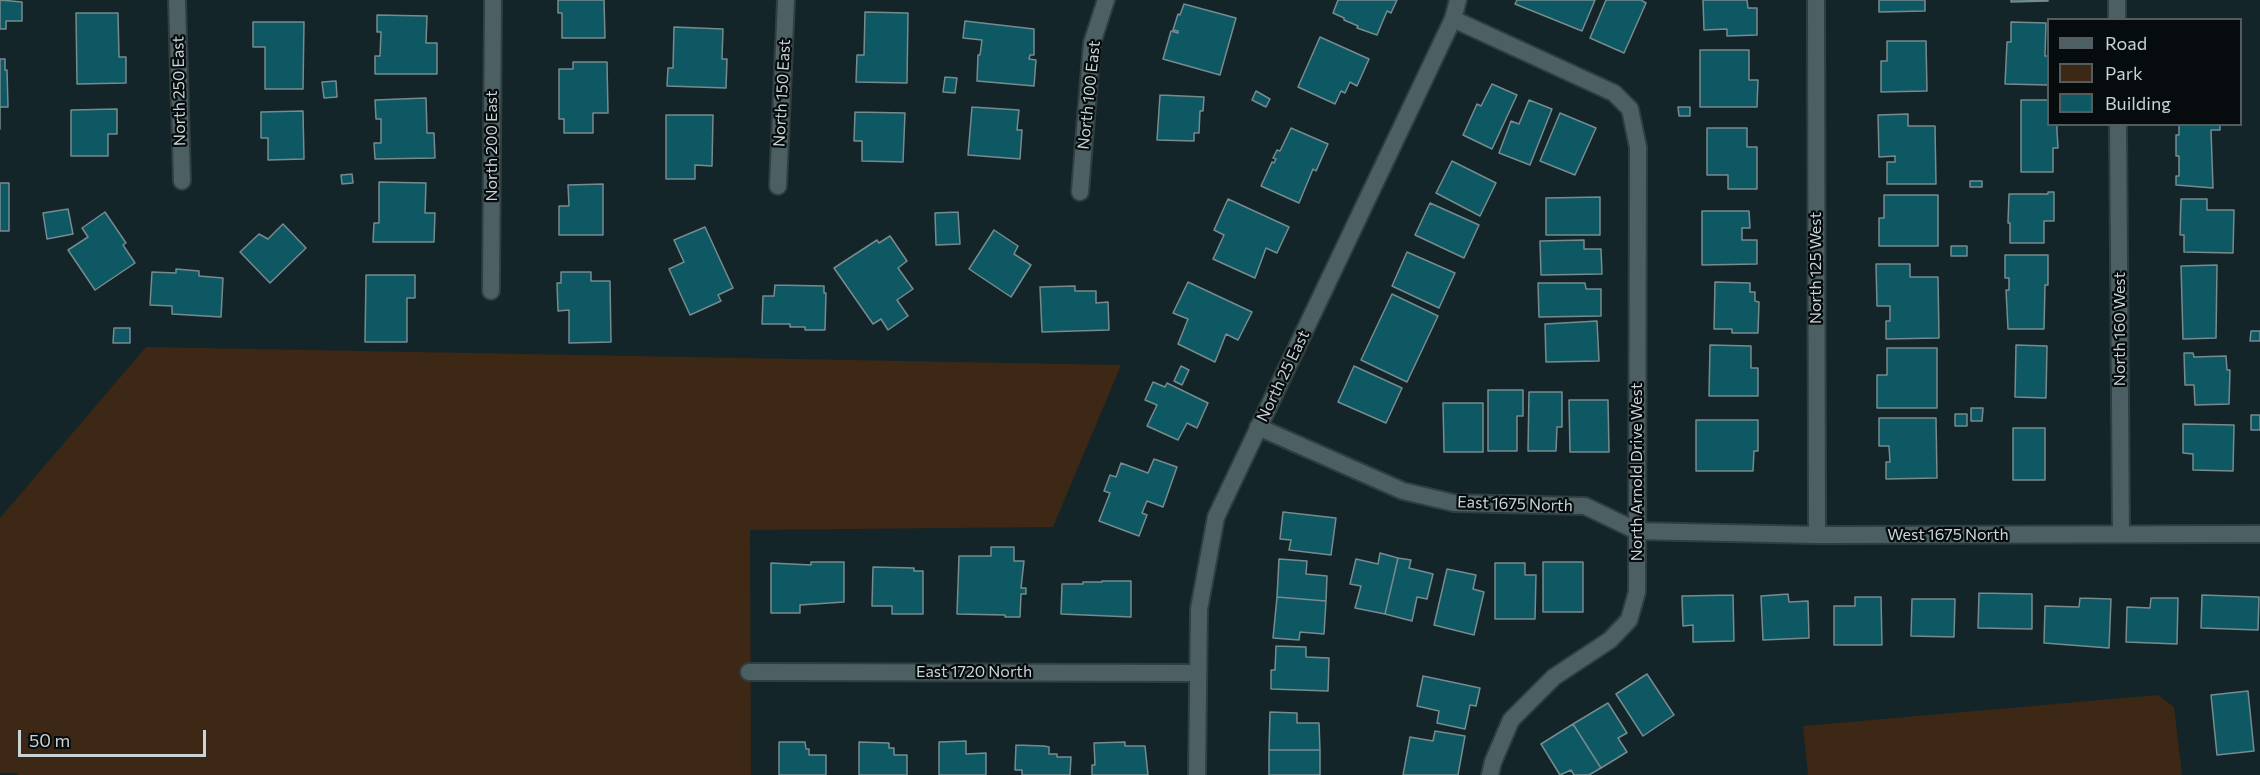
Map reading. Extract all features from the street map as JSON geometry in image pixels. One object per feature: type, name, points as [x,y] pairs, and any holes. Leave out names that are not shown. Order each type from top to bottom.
[{"type":"street","name":"North 250 East","points":[[177,0],[182,182]]},
{"type":"street","name":"North 200 East","points":[[491,291],[493,0]]},
{"type":"street","name":"North 150 East","points":[[778,186],[786,0]]},
{"type":"street","name":"North 100 East","points":[[1080,192],[1092,43],[1106,0]]},
{"type":"street","name":"North 25 East","points":[[1197,775],[1199,609],[1216,517],[1453,19],[1458,0]]},
{"type":"street","name":"North 125 West","points":[[1816,0],[1817,535]]},
{"type":"street","points":[[2117,0],[2117,18]]},
{"type":"street","name":"North Arnold Drive West","points":[[1453,19],[1614,93],[1630,109],[1638,147],[1637,592],[1629,620],[1610,640],[1554,677],[1510,720],[1490,775]]},
{"type":"street","name":"North 160 West","points":[[2118,126],[2121,534]]},
{"type":"street","name":"East 1675 North","points":[[1258,427],[1403,491],[1454,503],[1585,506],[1637,531]]},
{"type":"street","name":"West 1675 North","points":[[1637,531],[1817,535],[2260,534]]},
{"type":"street","name":"East 1720 North","points":[[749,672],[1198,673]]},
{"type":"green space","points":[[146,347],[1121,365],[1053,527],[750,530],[751,775],[18,775],[18,773],[0,773],[0,518]]},
{"type":"green space","points":[[2158,695],[2174,707],[2182,775],[1808,775],[1803,726]]},
{"type":"building","points":[[0,0],[22,2],[22,21],[6,21],[6,29],[0,29]]},
{"type":"building","points":[[558,0],[604,0],[605,38],[562,38],[562,13],[558,13]]},
{"type":"building","points":[[1338,0],[1397,0],[1391,13],[1387,11],[1377,35],[1357,28],[1358,26],[1333,13]]},
{"type":"building","points":[[1517,0],[1595,0],[1582,31],[1515,4]]},
{"type":"building","points":[[1606,0],[1641,0],[1646,3],[1624,53],[1590,38]]},
{"type":"building","points":[[1703,0],[1747,0],[1748,8],[1757,8],[1757,35],[1727,36],[1727,29],[1704,30]]},
{"type":"building","points":[[1879,0],[1925,0],[1925,11],[1879,12]]},
{"type":"building","points":[[2011,0],[2048,0],[2048,1],[2011,2]]},
{"type":"building","points":[[1184,4],[1236,18],[1220,75],[1163,59],[1171,31],[1178,33],[1173,30]]},
{"type":"building","points":[[865,12],[908,13],[907,83],[856,82],[857,55],[864,55]]},
{"type":"building","points":[[76,13],[118,13],[119,57],[126,57],[126,83],[77,84]]},
{"type":"building","points":[[377,15],[427,16],[426,43],[437,43],[437,74],[375,74],[375,56],[380,56],[381,32],[377,32]]},
{"type":"building","points":[[965,21],[1034,29],[1034,55],[1030,55],[1029,59],[1036,60],[1034,86],[977,81],[978,55],[980,55],[982,40],[963,38]]},
{"type":"building","points":[[253,22],[304,22],[303,89],[265,89],[265,47],[253,47]]},
{"type":"building","points":[[2011,22],[2046,23],[2047,85],[2005,84],[2007,42],[2011,42]]},
{"type":"building","points":[[674,27],[723,29],[722,59],[727,59],[726,88],[667,86],[668,68],[673,68]]},
{"type":"building","points":[[1320,37],[1369,59],[1357,86],[1350,82],[1345,93],[1341,91],[1335,104],[1298,87]]},
{"type":"building","points":[[1887,41],[1926,41],[1927,91],[1881,92],[1881,61],[1887,61]]},
{"type":"building","points":[[1700,50],[1749,50],[1749,80],[1758,80],[1757,107],[1700,107]]},
{"type":"building","points":[[0,59],[5,59],[5,70],[7,70],[8,107],[0,107]]},
{"type":"building","points":[[573,62],[607,62],[608,113],[593,113],[593,133],[564,133],[564,119],[559,119],[559,69],[573,69]]},
{"type":"building","points":[[945,77],[957,78],[955,93],[943,92]]},
{"type":"building","points":[[336,81],[337,97],[324,98],[322,82]]},
{"type":"building","points":[[1492,84],[1517,95],[1492,149],[1463,135],[1477,104],[1481,106]]},
{"type":"building","points":[[1256,91],[1270,99],[1266,107],[1252,100]]},
{"type":"building","points":[[1160,95],[1204,97],[1203,111],[1200,111],[1199,133],[1194,133],[1194,141],[1157,140]]},
{"type":"building","points":[[426,98],[427,133],[434,133],[435,158],[375,159],[374,143],[381,143],[381,119],[376,119],[375,100]]},
{"type":"building","points":[[1529,100],[1552,109],[1530,165],[1499,153],[1511,121],[1519,124]]},
{"type":"building","points":[[2021,100],[2047,100],[2047,126],[2057,126],[2058,148],[2053,148],[2053,172],[2021,172]]},
{"type":"building","points":[[972,107],[1019,110],[1017,130],[1022,130],[1020,159],[968,155]]},
{"type":"building","points":[[1678,107],[1690,107],[1690,116],[1679,116]]},
{"type":"building","points":[[117,109],[117,134],[108,134],[108,156],[71,156],[71,110]]},
{"type":"building","points":[[303,111],[304,159],[268,160],[268,138],[261,138],[261,112]]},
{"type":"building","points":[[855,112],[905,113],[903,162],[862,161],[862,141],[854,141]]},
{"type":"building","points":[[1560,113],[1596,128],[1575,175],[1540,161]]},
{"type":"building","points":[[1908,114],[1908,126],[1935,126],[1936,184],[1887,184],[1887,162],[1895,162],[1895,156],[1879,157],[1878,115]]},
{"type":"building","points":[[666,115],[713,115],[712,166],[695,165],[695,179],[666,179]]},
{"type":"building","points":[[2179,126],[2220,126],[2220,130],[2211,130],[2213,188],[2176,185],[2176,176],[2179,176],[2179,156],[2176,156],[2176,135],[2179,135]]},
{"type":"building","points":[[1291,128],[1328,144],[1316,171],[1313,169],[1299,203],[1261,186],[1272,162],[1274,163],[1276,159],[1273,158],[1277,150],[1280,151]]},
{"type":"building","points":[[1707,128],[1747,128],[1747,147],[1757,147],[1757,189],[1728,189],[1728,175],[1707,175]]},
{"type":"building","points":[[1452,161],[1496,183],[1480,216],[1436,193]]},
{"type":"building","points":[[352,174],[353,183],[342,184],[341,175]]},
{"type":"building","points":[[1970,181],[1982,181],[1982,187],[1970,187]]},
{"type":"building","points":[[379,182],[426,183],[425,213],[435,213],[434,242],[373,242],[374,223],[379,223]]},
{"type":"building","points":[[0,183],[9,183],[9,231],[0,231]]},
{"type":"building","points":[[603,184],[603,235],[559,235],[559,206],[569,206],[568,185]]},
{"type":"building","points":[[2048,192],[2054,192],[2054,221],[2044,221],[2044,243],[2010,243],[2009,194],[2048,194]]},
{"type":"building","points":[[1884,195],[1938,195],[1938,246],[1879,246],[1879,218],[1884,218]]},
{"type":"building","points":[[1600,197],[1600,235],[1546,235],[1546,198]]},
{"type":"building","points":[[1228,199],[1289,227],[1277,253],[1266,248],[1255,278],[1213,259],[1224,235],[1214,230]]},
{"type":"building","points":[[2181,199],[2207,199],[2207,210],[2234,210],[2233,253],[2184,252],[2184,235],[2180,235]]},
{"type":"building","points":[[1430,203],[1479,225],[1464,258],[1415,235]]},
{"type":"building","points":[[68,209],[73,234],[47,239],[43,213]]},
{"type":"building","points":[[1702,211],[1749,211],[1750,228],[1742,228],[1742,240],[1757,240],[1757,264],[1702,265]]},
{"type":"building","points":[[105,212],[126,243],[123,245],[135,263],[95,290],[68,250],[88,237],[82,228]]},
{"type":"building","points":[[958,212],[960,244],[936,245],[935,213]]},
{"type":"building","points":[[283,224],[306,248],[270,283],[240,252],[259,234],[268,239]]},
{"type":"building","points":[[705,227],[733,288],[718,295],[721,301],[690,315],[669,269],[684,262],[674,240]]},
{"type":"building","points":[[994,230],[1018,246],[1014,254],[1031,265],[1011,297],[969,269]]},
{"type":"building","points":[[890,236],[907,261],[898,268],[913,289],[897,300],[908,316],[888,330],[881,319],[873,324],[834,268],[877,240],[879,243]]},
{"type":"building","points":[[1584,240],[1584,249],[1601,249],[1602,274],[1541,275],[1540,241]]},
{"type":"building","points":[[1951,246],[1967,246],[1967,256],[1951,256]]},
{"type":"building","points":[[1407,252],[1455,273],[1439,308],[1392,286]]},
{"type":"building","points":[[2005,255],[2048,255],[2044,329],[2008,329],[2006,290],[2009,290],[2009,278],[2005,278]]},
{"type":"building","points":[[1876,264],[1910,264],[1910,277],[1938,277],[1939,338],[1886,339],[1886,321],[1890,321],[1890,306],[1877,306]]},
{"type":"building","points":[[2217,265],[2216,338],[2183,339],[2181,266]]},
{"type":"building","points":[[176,269],[199,271],[199,276],[223,278],[221,317],[172,314],[172,306],[150,305],[152,272],[176,273]]},
{"type":"building","points":[[561,272],[591,272],[591,281],[610,281],[611,342],[569,343],[569,310],[558,311],[557,283],[561,283]]},
{"type":"building","points":[[366,275],[415,275],[415,298],[407,298],[407,342],[365,342]]},
{"type":"building","points":[[1188,282],[1252,312],[1238,340],[1226,334],[1215,362],[1178,344],[1188,319],[1173,313]]},
{"type":"building","points":[[1715,282],[1750,283],[1750,292],[1755,292],[1755,301],[1759,302],[1758,333],[1732,333],[1732,329],[1714,329]]},
{"type":"building","points":[[1538,283],[1585,283],[1586,289],[1601,289],[1601,316],[1539,317]]},
{"type":"building","points":[[775,285],[824,286],[824,293],[826,293],[825,330],[805,330],[805,327],[790,327],[790,324],[762,324],[763,296],[774,296]]},
{"type":"building","points":[[1075,286],[1075,291],[1096,291],[1096,303],[1108,302],[1109,330],[1042,332],[1040,287]]},
{"type":"building","points":[[1392,294],[1438,316],[1407,382],[1361,360]]},
{"type":"building","points":[[1597,321],[1599,361],[1546,362],[1545,324]]},
{"type":"building","points":[[114,328],[130,328],[130,343],[113,343]]},
{"type":"building","points":[[2251,331],[2260,331],[2260,341],[2250,341]]},
{"type":"building","points":[[1710,345],[1751,346],[1751,368],[1758,368],[1758,396],[1709,396]]},
{"type":"building","points":[[2016,345],[2047,346],[2046,398],[2015,397]]},
{"type":"building","points":[[1887,348],[1937,348],[1937,408],[1877,408],[1877,375],[1887,375]]},
{"type":"building","points":[[2184,353],[2193,353],[2194,357],[2226,356],[2227,370],[2230,370],[2229,404],[2195,405],[2194,385],[2185,385]]},
{"type":"building","points":[[1181,366],[1189,370],[1182,385],[1174,381]]},
{"type":"building","points":[[1354,366],[1402,388],[1386,423],[1338,402]]},
{"type":"building","points":[[1153,382],[1165,387],[1167,383],[1208,403],[1197,428],[1187,423],[1178,440],[1147,426],[1157,405],[1145,400]]},
{"type":"building","points":[[1488,390],[1523,390],[1523,416],[1517,416],[1517,451],[1488,451]]},
{"type":"building","points":[[1529,392],[1562,392],[1562,427],[1557,427],[1556,451],[1528,451]]},
{"type":"building","points":[[1569,400],[1608,400],[1609,452],[1570,452]]},
{"type":"building","points":[[1443,403],[1483,403],[1483,452],[1444,452]]},
{"type":"building","points":[[1971,408],[1983,408],[1982,421],[1971,421]]},
{"type":"building","points":[[1955,414],[1967,414],[1967,426],[1955,426]]},
{"type":"building","points":[[2251,415],[2260,415],[2260,430],[2251,430]]},
{"type":"building","points":[[1879,418],[1936,418],[1937,478],[1886,479],[1886,462],[1890,462],[1889,446],[1879,446]]},
{"type":"building","points":[[1696,420],[1758,420],[1758,451],[1754,451],[1753,471],[1696,471]]},
{"type":"building","points":[[2183,424],[2234,425],[2233,471],[2193,470],[2193,454],[2183,453]]},
{"type":"building","points":[[2013,428],[2045,428],[2045,480],[2013,480]]},
{"type":"building","points":[[1154,459],[1177,467],[1163,507],[1147,501],[1142,513],[1147,515],[1139,536],[1099,521],[1110,493],[1104,491],[1110,475],[1116,477],[1121,463],[1148,473]]},
{"type":"building","points":[[1283,512],[1336,518],[1331,555],[1289,550],[1291,540],[1280,539]]},
{"type":"building","points":[[991,547],[1014,547],[1014,561],[1024,561],[1021,588],[1026,588],[1026,594],[1021,594],[1020,617],[957,614],[959,556],[991,556]]},
{"type":"building","points":[[1380,553],[1398,558],[1385,614],[1355,608],[1361,586],[1350,584],[1356,559],[1378,564]]},
{"type":"building","points":[[1398,558],[1411,560],[1409,568],[1433,574],[1427,599],[1417,597],[1412,621],[1385,614]]},
{"type":"building","points":[[1279,559],[1307,561],[1306,574],[1327,576],[1326,601],[1277,597]]},
{"type":"building","points":[[811,562],[844,562],[844,602],[800,605],[800,613],[771,613],[771,563],[811,565]]},
{"type":"building","points":[[1543,562],[1583,562],[1583,612],[1543,612]]},
{"type":"building","points":[[1495,563],[1525,563],[1525,575],[1536,575],[1535,619],[1495,619]]},
{"type":"building","points":[[873,567],[914,568],[914,571],[923,571],[923,614],[892,614],[892,606],[872,606]]},
{"type":"building","points":[[1447,569],[1476,575],[1473,589],[1484,592],[1474,635],[1434,625]]},
{"type":"building","points":[[1131,581],[1131,617],[1061,614],[1062,584]]},
{"type":"building","points":[[1979,593],[2032,594],[2032,629],[1978,628]]},
{"type":"building","points":[[1788,594],[1789,602],[1808,601],[1809,638],[1763,640],[1761,596]]},
{"type":"building","points":[[1733,595],[1734,641],[1693,642],[1693,625],[1683,626],[1682,596]]},
{"type":"building","points":[[2202,595],[2259,597],[2258,630],[2201,628]]},
{"type":"building","points":[[1277,597],[1326,601],[1324,634],[1300,632],[1299,640],[1273,638]]},
{"type":"building","points":[[1855,597],[1881,597],[1882,645],[1834,645],[1834,606],[1855,606]]},
{"type":"building","points":[[2080,598],[2111,599],[2109,648],[2044,643],[2045,606],[2079,607]]},
{"type":"building","points":[[2151,598],[2178,598],[2177,644],[2126,642],[2127,607],[2150,608]]},
{"type":"building","points":[[1912,599],[1955,599],[1954,637],[1911,636]]},
{"type":"building","points":[[1276,646],[1306,647],[1306,657],[1329,658],[1328,691],[1271,689],[1271,670],[1275,670]]},
{"type":"building","points":[[1647,674],[1674,715],[1643,736],[1616,694]]},
{"type":"building","points":[[1423,676],[1480,688],[1476,706],[1470,705],[1465,729],[1437,723],[1439,711],[1417,706]]},
{"type":"building","points":[[2248,691],[2254,751],[2217,755],[2211,695]]},
{"type":"building","points":[[1608,703],[1627,733],[1618,738],[1627,752],[1601,768],[1573,724]]},
{"type":"building","points":[[1270,712],[1297,713],[1297,723],[1319,723],[1320,750],[1269,750]]},
{"type":"building","points":[[1573,724],[1601,768],[1589,775],[1574,775],[1571,770],[1560,775],[1541,744]]},
{"type":"building","points":[[1435,731],[1465,736],[1458,775],[1403,775],[1410,737],[1433,741]]},
{"type":"building","points":[[966,741],[966,754],[986,753],[986,775],[939,775],[939,742]]},
{"type":"building","points":[[779,742],[805,742],[809,755],[826,755],[826,775],[779,775]]},
{"type":"building","points":[[859,742],[889,743],[889,748],[894,748],[894,755],[907,755],[907,775],[859,775]]},
{"type":"building","points":[[1125,742],[1125,746],[1145,746],[1148,775],[1092,775],[1092,765],[1095,765],[1094,743]]},
{"type":"building","points":[[1016,745],[1049,747],[1049,754],[1057,754],[1057,757],[1071,757],[1070,775],[1022,775],[1022,770],[1015,770]]},
{"type":"building","points":[[1269,750],[1320,750],[1320,775],[1269,775]]}]
